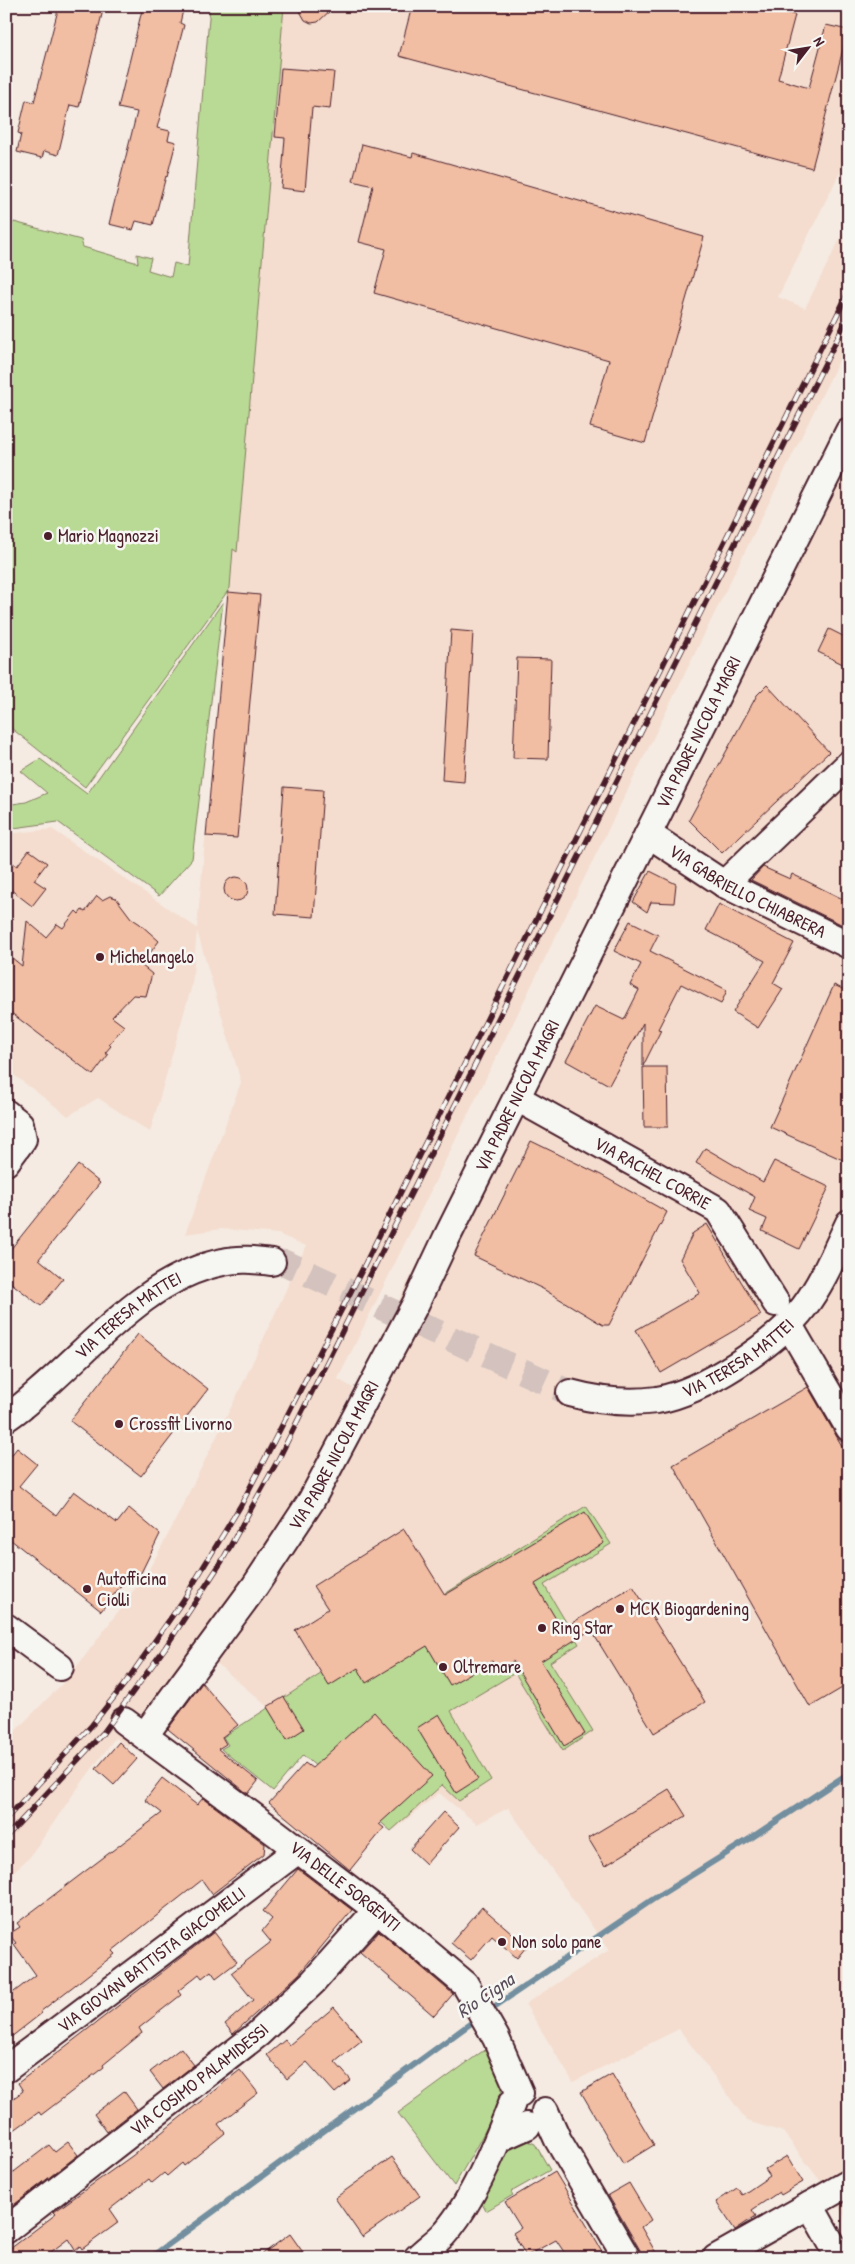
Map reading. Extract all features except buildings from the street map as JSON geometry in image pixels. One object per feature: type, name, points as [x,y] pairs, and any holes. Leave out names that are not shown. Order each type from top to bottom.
[{"type":"street","name":"VIA PADRE NICOLA MAGRI","points":[[146,1735],[255,1586],[311,1501],[408,1320],[849,431]]},
{"type":"street","points":[[724,884],[849,764]]},
{"type":"street","name":"VIA GABRIELLO CHIABRERA","points":[[648,834],[724,884],[849,946]]},
{"type":"street","name":"VIA RACHEL CORRIE","points":[[517,1098],[718,1210],[849,1428]]},
{"type":"street","points":[[6,1162],[24,1139],[13,1118]]},
{"type":"street","name":"VIA TERESA MATTEI","points":[[570,1392],[614,1401],[634,1402],[668,1397],[707,1381],[743,1360],[772,1341],[782,1314],[819,1284],[849,1223]]},
{"type":"street","name":"VIA TERESA MATTEI","points":[[6,1418],[117,1322],[145,1299],[171,1282],[196,1270],[222,1262],[247,1260],[272,1262]]},
{"type":"street","points":[[6,1627],[60,1667]]},
{"type":"street","name":"VIA DELLE SORGENTI","points":[[124,1721],[146,1735],[377,1910],[457,1977],[471,1994],[496,2038],[516,2098],[511,2108],[514,2118],[517,2122],[535,2121]]},
{"type":"street","name":"VIA GIOVAN BATTISTA GIACOMELLI","points":[[6,2069],[298,1850]]},
{"type":"street","name":"VIA COSIMO PALAMIDESSI","points":[[6,2230],[258,2034],[307,1988],[377,1910]]},
{"type":"street","points":[[417,2258],[442,2235],[462,2210],[498,2139],[516,2098]]},
{"type":"street","points":[[498,2139],[535,2121],[558,2140],[627,2258]]},
{"type":"street","points":[[716,2258],[849,2183]]},
{"type":"street","points":[[810,2205],[837,2253]]},
{"type":"shaded area","points":[[280,6],[849,6],[849,154],[778,297],[805,308],[849,221],[849,340],[338,1379],[353,1388],[285,1524],[196,1656],[128,1747],[115,1738],[30,1857],[6,1878],[6,1740],[63,1683],[148,1571],[170,1531],[243,1383],[306,1246],[278,1234],[221,1229],[185,1234],[241,1082],[197,931],[192,985],[150,1132],[98,1098],[68,1116],[6,1069],[6,834],[52,829],[197,928]]},
{"type":"shaded area","points":[[849,406],[849,2224],[833,2198],[783,2132],[747,2121],[679,2029],[573,2082],[525,2004],[609,1950],[508,1808],[477,1824],[439,1793],[394,1830],[310,1743],[202,1651],[289,1525],[384,1330]]},
{"type":"green space","points":[[210,6],[284,6],[237,552],[233,549],[230,588],[85,787],[6,724],[6,224],[11,226],[14,222],[81,240],[83,247],[138,263],[137,254],[151,258],[148,270],[171,277],[174,263],[188,267]]},
{"type":"green space","points":[[223,602],[192,859],[159,896],[58,822],[6,829],[6,805],[26,802],[47,793],[21,771],[40,759],[87,794]]},
{"type":"green space","name":"Oltremare","points":[[586,1506],[611,1544],[544,1585],[579,1644],[550,1662],[593,1731],[563,1751],[515,1673],[451,1711],[491,1780],[459,1801],[442,1785],[391,1831],[303,1755],[273,1791],[221,1749],[228,1745],[223,1737],[448,1592]]},
{"type":"green space","points":[[487,2048],[502,2074],[502,2088],[492,2116],[454,2186],[398,2113]]},
{"type":"green space","points":[[526,2140],[535,2144],[550,2170],[511,2192],[513,2195],[486,2211],[481,2202],[498,2166],[510,2149]]},
{"type":"waterway","name":"Rio Cigna","points":[[488,2011],[652,1900],[751,1838],[849,1773]]},
{"type":"waterway","name":"Rio Cigna","points":[[150,2258],[478,2018]]},
{"type":"tunnel","points":[[272,1262],[285,1263],[570,1393]]},
{"type":"railway","points":[[6,1819],[92,1725],[126,1682],[184,1599],[241,1505],[363,1268],[849,291]]},
{"type":"railway","points":[[6,1837],[103,1733],[165,1648],[222,1561],[278,1460],[849,315]]},
{"type":"place","name":"Mario Magnozzi","points":[[48,536]]},
{"type":"place","name":"Michelangelo","points":[[100,957]]},
{"type":"place","name":"Crossfit Livorno","points":[[119,1424]]},
{"type":"place","name":"Autofficina Ciolli","points":[[87,1589]]},
{"type":"place","name":"MCK Biogardening","points":[[620,1609]]},
{"type":"place","name":"Ring Star","points":[[542,1628]]},
{"type":"place","name":"Oltremare","points":[[443,1667]]},
{"type":"place","name":"Non solo pane","points":[[502,1942]]}]
